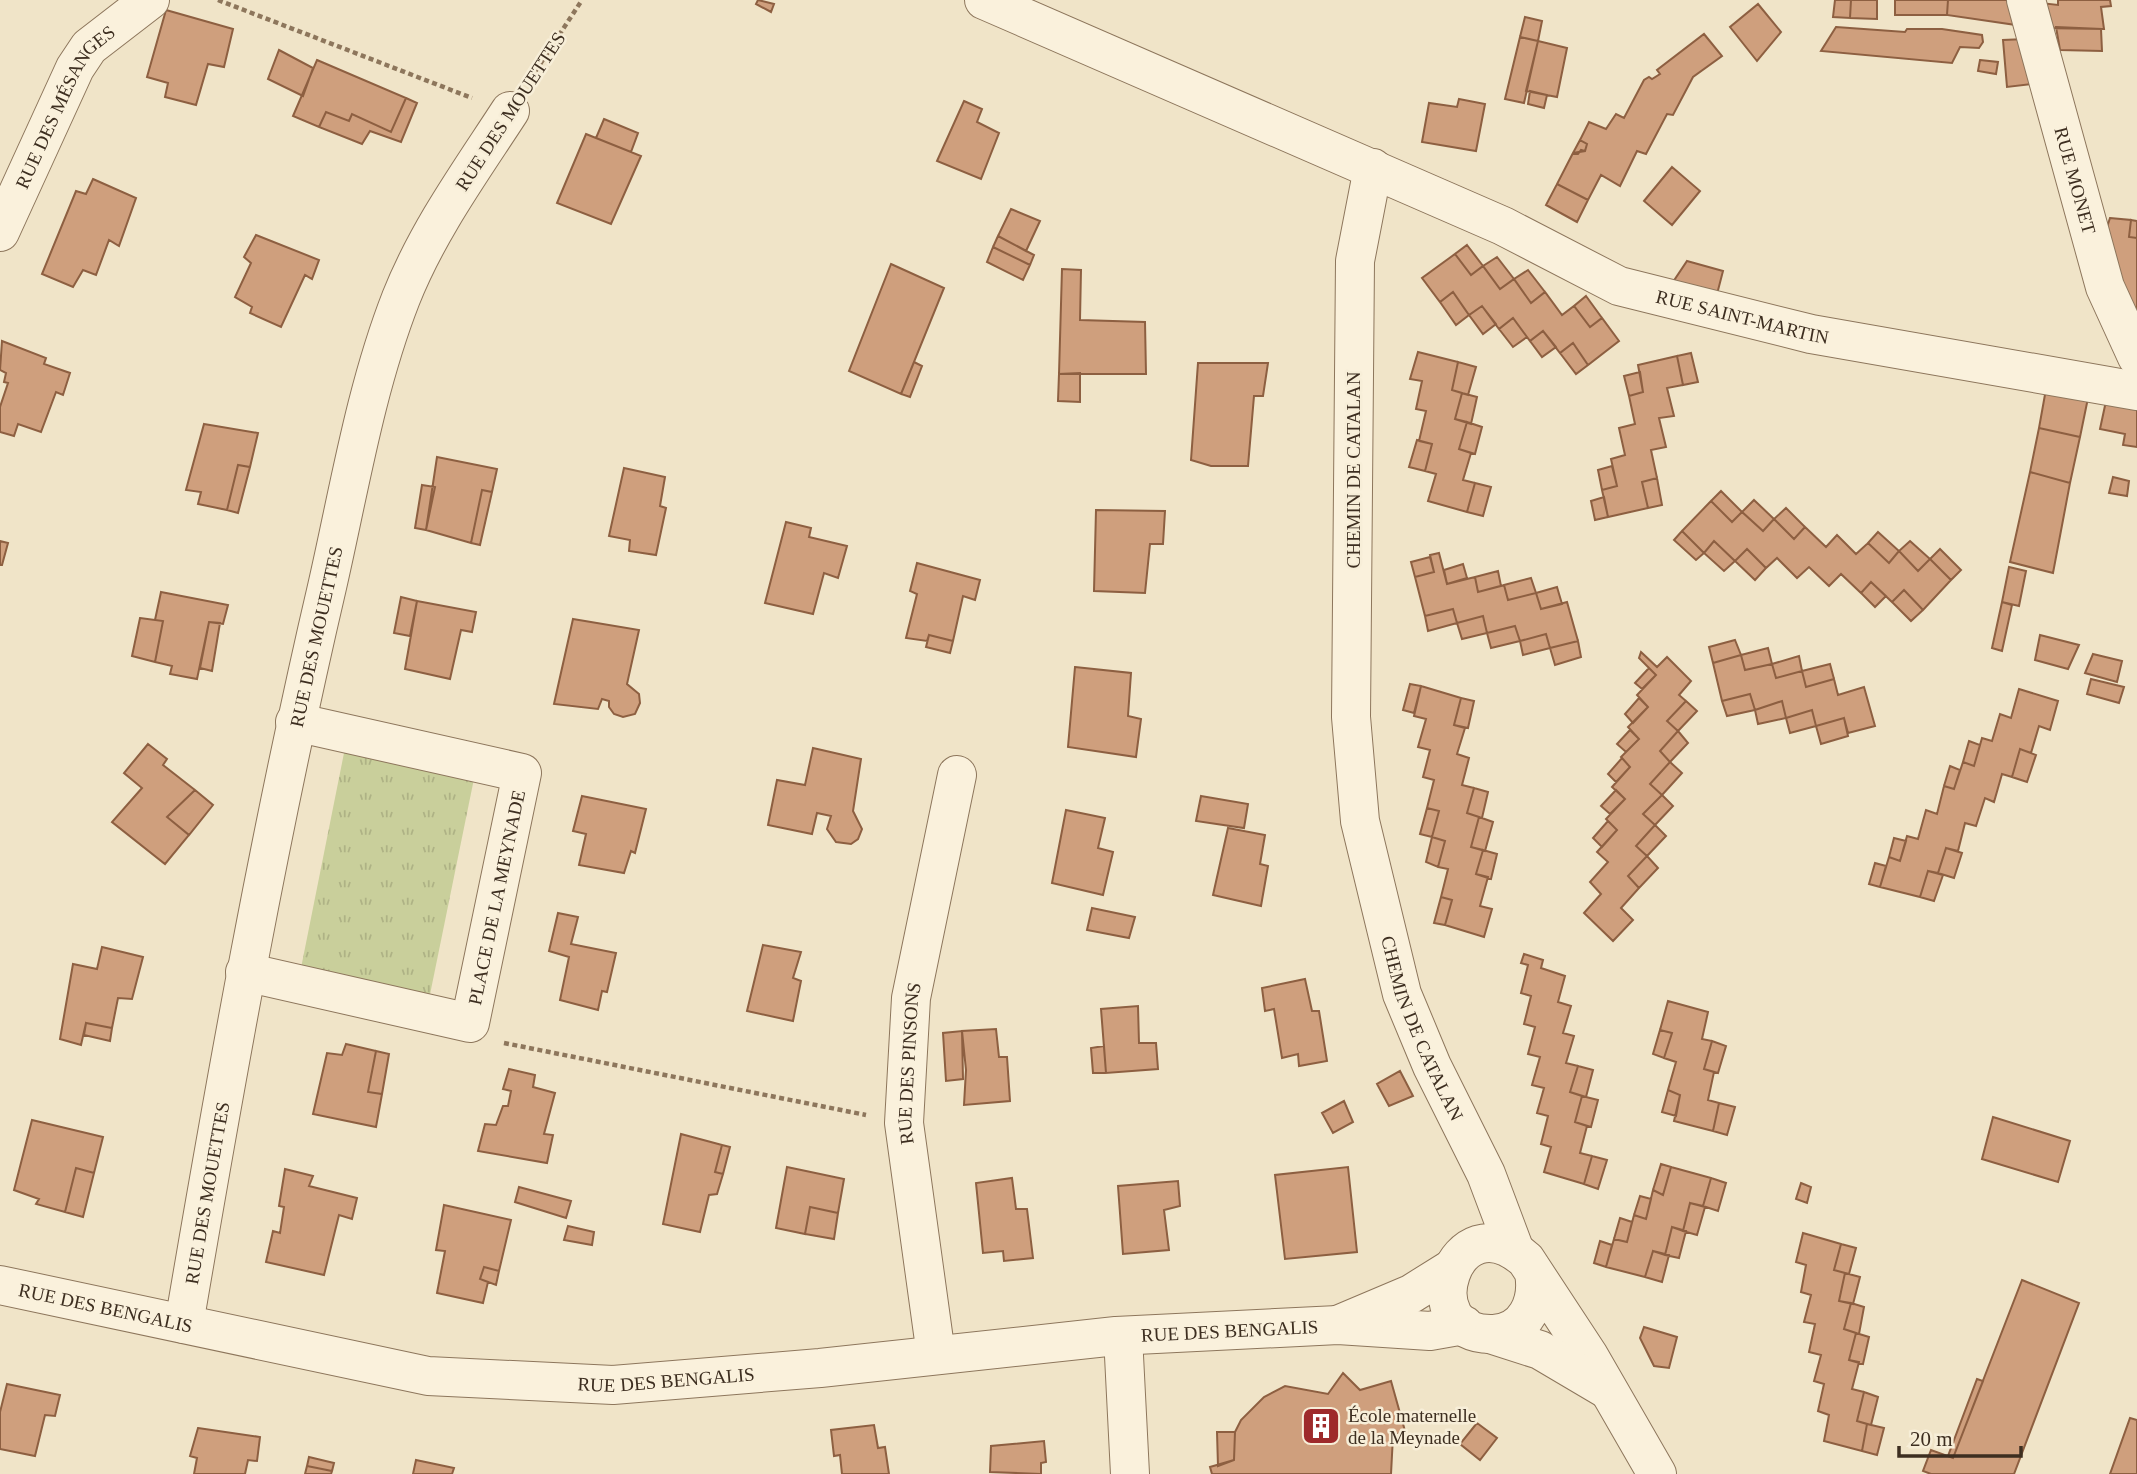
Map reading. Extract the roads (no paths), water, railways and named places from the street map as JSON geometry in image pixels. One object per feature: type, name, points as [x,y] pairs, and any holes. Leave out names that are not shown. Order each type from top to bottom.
[{"type":"street","name":"RUE DES MÉSANGES","points":[[0,232],[89,47],[150,0]]},
{"type":"street","points":[[984,0],[1373,168]]},
{"type":"street","name":"RUE MONET","points":[[2026,0],[2105,287],[2137,358]]},
{"type":"street","name":"RUE DES MOUETTES","points":[[184,1324],[244,972],[295,722],[377,371],[401,297],[435,227],[510,111]]},
{"type":"street","name":"RUE SAINT-MARTIN","points":[[1373,168],[1503,226],[1619,286],[1811,334],[2137,391]]},
{"type":"street","name":"CHEMIN DE CATALAN","points":[[1373,168],[1354,261],[1351,717],[1360,821],[1402,994],[1432,1066],[1486,1174],[1524,1262],[1610,1392],[1657,1474]]},
{"type":"street","name":"PLACE DE LA MEYNADE","points":[[244,972],[470,1023],[522,773],[295,722]]},
{"type":"street","name":"RUE DES PINSONS","points":[[936,1355],[904,1123],[911,998],[957,775]]},
{"type":"street","points":[[1462,1258],[1488,1244],[1524,1262],[1536,1287],[1529,1314],[1507,1332],[1478,1330],[1453,1314],[1447,1300],[1446,1284],[1462,1258],[1486,1174]]},
{"type":"street","name":"RUE DES BENGALIS","points":[[1338,1325],[1411,1294],[1462,1258]]},
{"type":"street","name":"RUE DES BENGALIS","points":[[0,1285],[428,1376],[613,1385],[1123,1336],[1338,1325],[1430,1331],[1478,1330]]},
{"type":"street","name":"CHEMIN DE CATALAN","points":[[1478,1330],[1541,1350],[1610,1392]]},
{"type":"street","points":[[1123,1336],[1130,1474]]},
{"type":"place","name":"École maternelle de la Meynade","points":[[1321,1426]]}]
